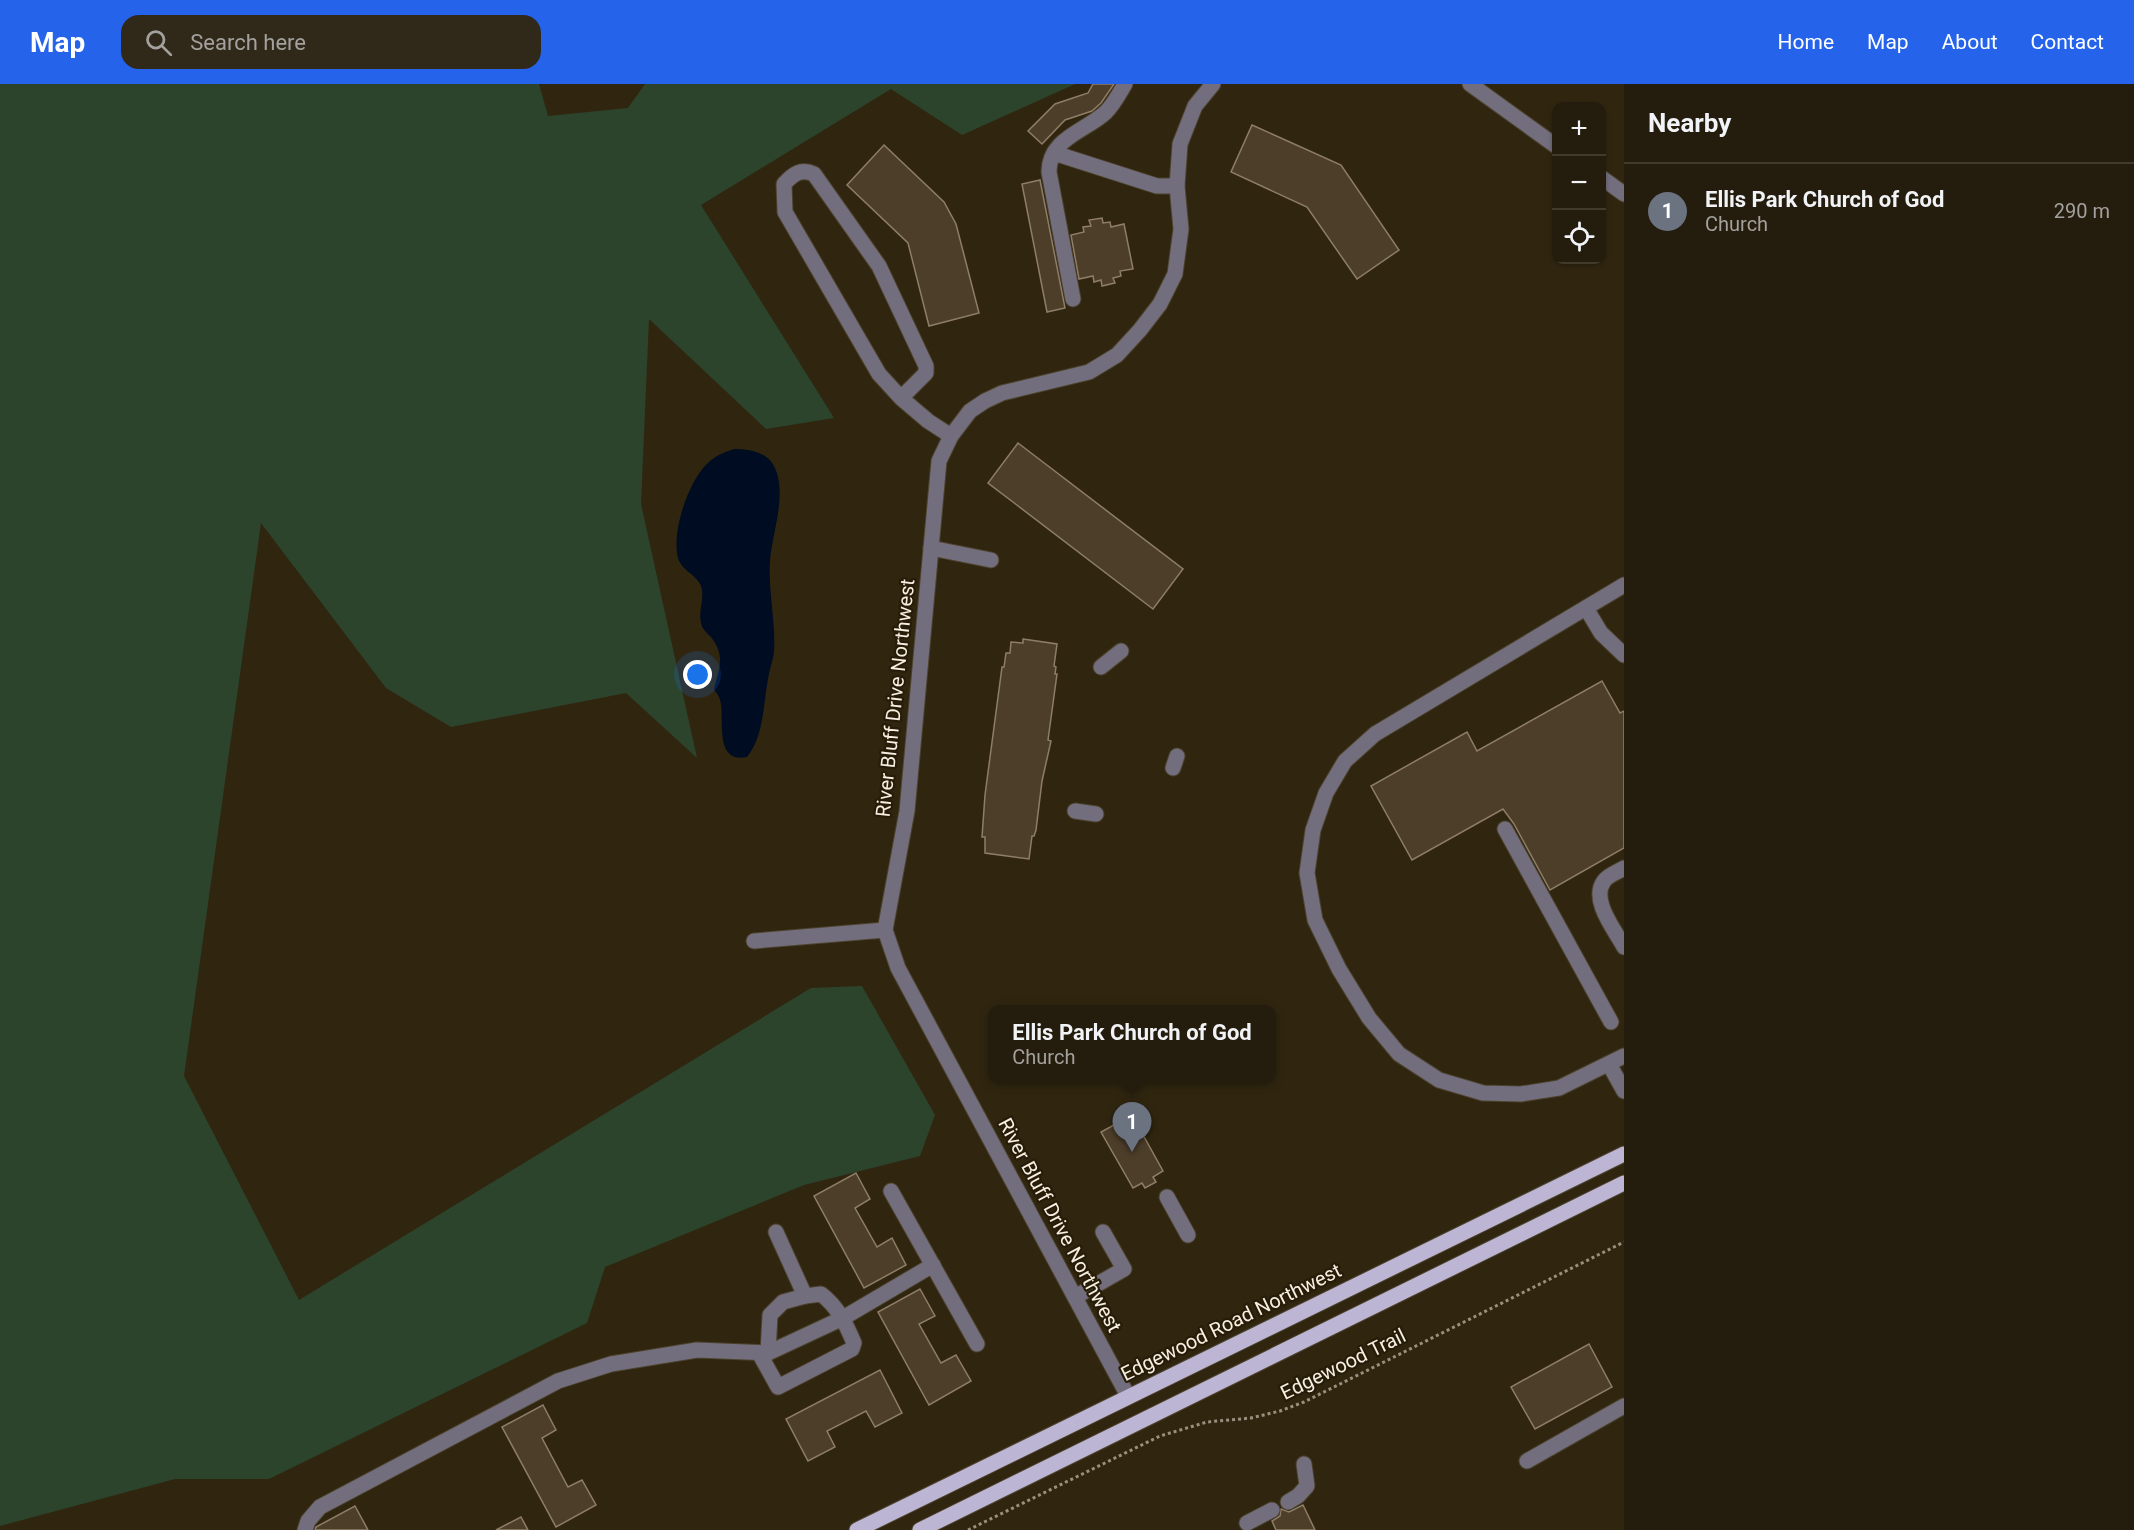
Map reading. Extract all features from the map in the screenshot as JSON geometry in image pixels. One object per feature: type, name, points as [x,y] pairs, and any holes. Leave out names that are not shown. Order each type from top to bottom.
[{"type":"main road","name":"Edgewood Road Northwest","points":[[857,1530],[1624,1154]]},
{"type":"main road","points":[[920,1530],[1624,1183]]},
{"type":"street","points":[[1073,299],[1049,163],[1054,153],[1070,135],[1108,110],[1125,84]]},
{"type":"street","name":"River Bluff Drive Northwest","points":[[1128,1396],[898,968],[885,930],[907,812],[939,461],[951,436],[970,411],[1002,393],[1089,372],[1117,355],[1160,304],[1175,274],[1181,229],[1177,186],[1180,144],[1195,106],[1213,84]]},
{"type":"street","points":[[1470,84],[1552,142]]},
{"type":"street","points":[[1054,153],[1157,186],[1177,186]]},
{"type":"street","points":[[901,398],[926,373],[926,366],[879,266],[814,174],[807,171],[799,172],[784,184],[785,212],[879,374],[901,398],[928,421],[951,436]]},
{"type":"street","points":[[1606,181],[1624,194]]},
{"type":"street","points":[[931,548],[991,560]]},
{"type":"street","points":[[1624,585],[1376,734],[1345,761],[1326,793],[1313,830],[1307,873],[1316,920],[1339,969],[1369,1018],[1399,1054],[1439,1080],[1483,1092],[1521,1094],[1559,1088],[1624,1056]]},
{"type":"street","points":[[1586,608],[1601,633],[1624,655]]},
{"type":"street","points":[[1101,667],[1121,651]]},
{"type":"street","points":[[1075,811],[1096,814]]},
{"type":"street","points":[[1505,829],[1611,1022]]},
{"type":"street","points":[[1624,868],[1604,879],[1599,891],[1601,905],[1624,947]]},
{"type":"street","points":[[754,941],[885,930]]},
{"type":"street","points":[[1609,1064],[1624,1091]]},
{"type":"street","points":[[891,1191],[976,1344]]},
{"type":"street","points":[[1167,1197],[1188,1234]]},
{"type":"street","points":[[776,1232],[805,1296]]},
{"type":"street","points":[[1075,1297],[1124,1269],[1103,1232]]},
{"type":"street","points":[[305,1530],[308,1521],[320,1507],[405,1470],[558,1381],[611,1364],[697,1350],[764,1353],[843,1318],[933,1265]]},
{"type":"street","points":[[821,1294],[830,1301],[843,1318],[854,1343],[852,1349],[778,1387],[764,1353],[770,1315],[783,1302],[805,1296],[821,1294]]},
{"type":"street","points":[[1527,1461],[1624,1406]]},
{"type":"street","points":[[1288,1502],[1298,1496],[1307,1486],[1304,1464]]},
{"type":"street","points":[[1247,1523],[1272,1510]]},
{"type":"path","name":"Edgewood Trail","points":[[968,1530],[1160,1436],[1207,1422],[1251,1418],[1304,1402],[1624,1242]]},
{"type":"green space","points":[[0,84],[539,84],[548,116],[628,108],[645,84],[1075,84],[962,135],[891,89],[701,205],[834,418],[766,429],[649,319],[641,504],[697,758],[626,693],[451,727],[386,688],[261,523],[184,1076],[299,1300],[811,988],[862,986],[935,1115],[920,1156],[804,1185],[605,1267],[587,1323],[269,1479],[175,1479],[0,1526]]},
{"type":"water","points":[[734,449],[751,451],[767,457],[774,466],[780,488],[770,561],[774,652],[760,730],[753,749],[747,757],[736,757],[729,753],[724,745],[721,704],[714,689],[720,657],[716,644],[704,629],[700,618],[701,586],[680,562],[677,547],[680,520],[695,480],[702,469],[713,459]]},
{"type":"building","points":[[1093,84],[1114,84],[1101,103],[1092,111],[1065,120],[1042,144],[1028,131],[1055,104],[1088,93]]},
{"type":"building","points":[[1252,125],[1341,165],[1399,250],[1357,279],[1307,207],[1231,172]]},
{"type":"building","points":[[884,145],[944,202],[956,224],[979,313],[929,326],[908,243],[847,185]]},
{"type":"building","points":[[1040,180],[1065,308],[1047,312],[1022,184]]},
{"type":"building","points":[[1102,218],[1103,223],[1110,222],[1111,227],[1124,224],[1133,269],[1120,271],[1121,276],[1113,278],[1115,283],[1102,286],[1101,280],[1094,282],[1093,276],[1079,279],[1071,235],[1084,232],[1083,227],[1091,226],[1089,220]]},
{"type":"building","points":[[1018,443],[1183,569],[1153,609],[988,483]]},
{"type":"building","points":[[1023,639],[1057,644],[1054,666],[1056,667],[1055,674],[1057,674],[1048,740],[1051,741],[1029,859],[985,853],[985,837],[982,837],[985,795],[1002,667],[1004,667],[1006,653],[1010,653],[1011,642],[1023,643]]},
{"type":"building","points":[[1602,681],[1620,713],[1624,711],[1624,848],[1550,890],[1514,824],[1503,809],[1412,860],[1371,786],[1467,732],[1477,751]]},
{"type":"building","points":[[1132,1115],[1163,1171],[1153,1177],[1156,1182],[1145,1188],[1142,1183],[1133,1188],[1101,1132]]},
{"type":"building","points":[[856,1173],[870,1199],[855,1208],[877,1247],[892,1238],[906,1265],[864,1288],[814,1196]]},
{"type":"building","points":[[920,1289],[935,1316],[919,1324],[941,1363],[956,1355],[971,1381],[929,1405],[878,1312]]},
{"type":"building","points":[[1589,1344],[1612,1387],[1535,1429],[1511,1387]]},
{"type":"building","points":[[880,1370],[902,1413],[875,1427],[866,1411],[827,1431],[835,1447],[808,1461],[786,1419]]},
{"type":"building","points":[[543,1405],[556,1430],[542,1438],[568,1487],[582,1480],[596,1505],[556,1527],[502,1427]]},
{"type":"building","points":[[1303,1505],[1315,1530],[1276,1530],[1272,1521],[1280,1516],[1281,1509],[1289,1512]]},
{"type":"building","points":[[355,1506],[368,1530],[315,1530],[316,1527]]},
{"type":"building","points":[[521,1517],[528,1530],[496,1530]]},
{"type":"place","name":"Ellis Park Church of God","points":[[1132,1152]]}]
